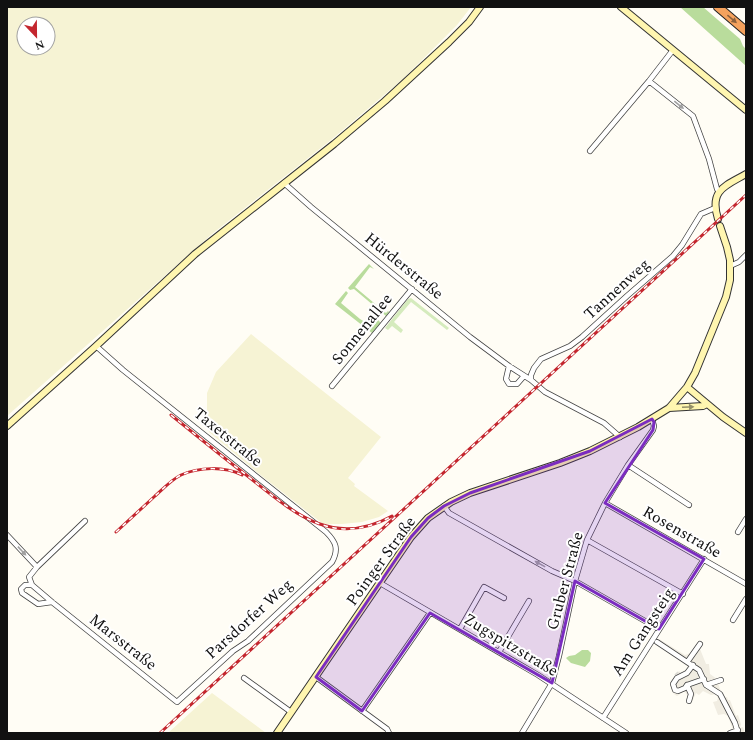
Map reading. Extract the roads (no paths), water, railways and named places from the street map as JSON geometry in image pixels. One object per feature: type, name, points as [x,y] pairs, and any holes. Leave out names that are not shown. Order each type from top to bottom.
[{"type":"highway","points":[[718,7],[746,31]]},
{"type":"street","points":[[7,426],[196,254],[354,128],[385,101],[449,42],[469,22],[480,7]]},
{"type":"street","points":[[621,7],[746,110]]},
{"type":"street","points":[[590,151],[673,50]]},
{"type":"street","points":[[649,81],[693,116],[719,192]]},
{"type":"street","points":[[718,218],[715,208],[716,198],[719,192],[724,186],[746,174]]},
{"type":"street","name":"Hürderstraße","points":[[284,183],[311,208],[509,366],[546,392],[604,422],[620,437]]},
{"type":"street","name":"Tannenweg","points":[[531,380],[534,368],[541,359],[570,346],[582,337],[673,256],[682,245],[701,214],[715,208]]},
{"type":"street","points":[[669,408],[687,387],[703,356],[726,297],[730,280],[730,266],[727,247],[720,226]]},
{"type":"street","points":[[730,266],[739,262],[746,255]]},
{"type":"street","name":"Sonnenallee","points":[[332,386],[412,289]]},
{"type":"street","name":"Taxetstraße","points":[[96,346],[129,375],[326,532],[332,538],[336,546],[336,554]]},
{"type":"street","points":[[509,366],[506,379],[509,384],[517,384],[524,376]]},
{"type":"street","points":[[687,387],[707,404],[746,432]]},
{"type":"street","points":[[669,408],[703,406],[707,404]]},
{"type":"street","name":"Poinger Straße","points":[[276,733],[415,532],[428,518],[444,506],[470,493],[573,458],[620,437],[669,408]]},
{"type":"street","name":"Gruber Straße","points":[[522,733],[552,683],[575,581],[587,540],[605,503],[628,465],[653,430],[654,426],[652,419]]},
{"type":"street","points":[[628,465],[689,505]]},
{"type":"street","name":"Rosenstraße","points":[[605,503],[746,584]]},
{"type":"street","points":[[444,506],[449,513],[489,536],[552,571],[575,581],[659,629]]},
{"type":"street","points":[[738,532],[746,519]]},
{"type":"street","points":[[52,602],[38,604],[22,593],[21,588],[24,585],[32,585],[29,577],[37,567],[85,521]]},
{"type":"street","points":[[7,535],[37,567]]},
{"type":"street","points":[[587,540],[683,594]]},
{"type":"street","name":"Parsdorfer Weg","points":[[177,702],[233,651],[256,633],[332,562],[336,554]]},
{"type":"street","name":"Am Gangsteig","points":[[603,718],[704,559]]},
{"type":"street","name":"Zugspitzstraße","points":[[380,583],[552,683],[626,733]]},
{"type":"street","name":"Marsstraße","points":[[32,585],[177,702]]},
{"type":"street","points":[[460,629],[484,587],[504,598]]},
{"type":"street","points":[[733,620],[746,599]]},
{"type":"street","points":[[499,652],[529,601]]},
{"type":"street","points":[[362,711],[430,613]]},
{"type":"street","points":[[657,642],[693,665],[699,670],[706,685],[720,694],[738,722],[738,732],[730,733]]},
{"type":"street","points":[[688,661],[700,644]]},
{"type":"street","points":[[693,665],[687,673],[679,675],[673,684],[675,690],[678,691],[685,688],[687,685],[704,679]]},
{"type":"street","points":[[316,677],[387,729],[388,733]]},
{"type":"street","points":[[244,678],[291,712]]},
{"type":"street","points":[[706,685],[721,680]]},
{"type":"street","points":[[687,685],[691,694],[689,700]]},
{"type":"railway","points":[[160,733],[746,195]]},
{"type":"railway","points":[[171,415],[279,501],[313,521],[331,527],[350,529],[370,525],[392,516]]},
{"type":"railway","points":[[116,532],[167,485],[181,475],[203,469],[227,470],[242,475]]}]
